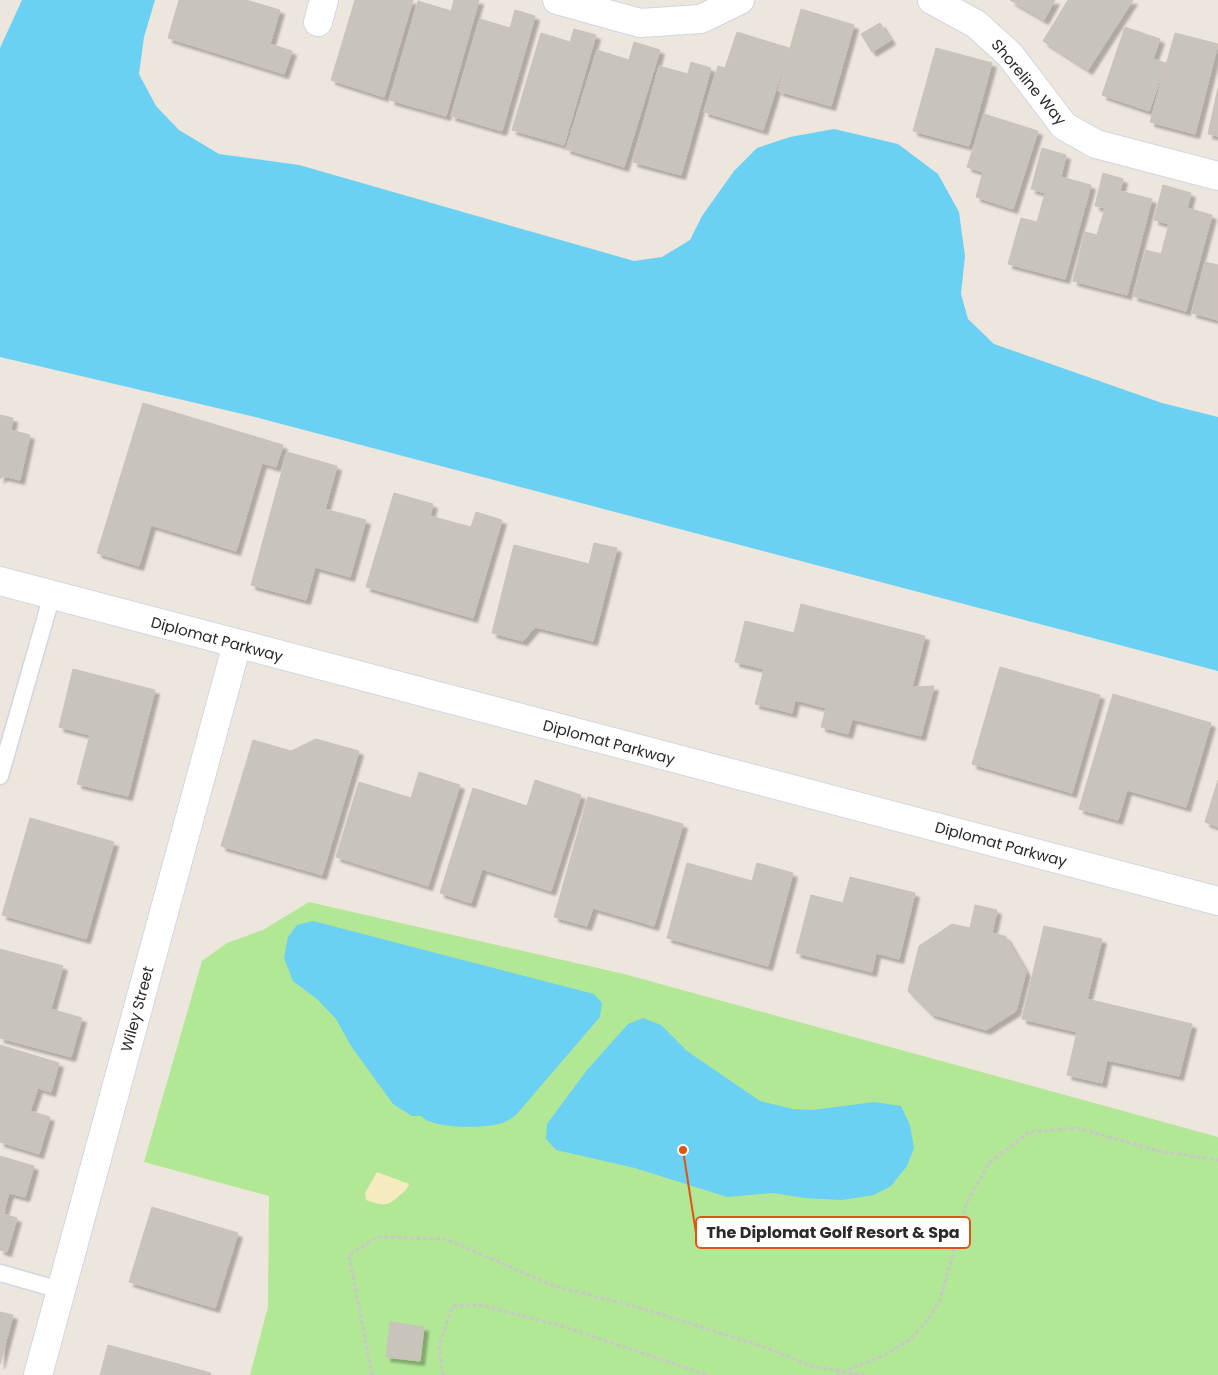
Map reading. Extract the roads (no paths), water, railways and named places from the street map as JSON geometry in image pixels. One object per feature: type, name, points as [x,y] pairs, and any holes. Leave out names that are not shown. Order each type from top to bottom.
[{"type":"street","points":[[557,0],[640,23],[701,19],[740,0]]},
{"type":"street","name":"Shoreline Way","points":[[932,0],[976,24],[1010,55],[1064,126],[1096,144],[1218,176]]},
{"type":"street","name":"Diplomat Parkway","points":[[0,581],[1218,902]]},
{"type":"street","name":"Wiley Street","points":[[38,1375],[237,644]]},
{"type":"lane","points":[[0,776],[52,595]]},
{"type":"lane","points":[[0,1273],[60,1290]]},
{"type":"water","points":[[22,0],[155,0],[144,37],[139,74],[156,106],[179,130],[219,154],[299,165],[634,261],[662,257],[690,240],[702,216],[734,171],[757,148],[790,137],[834,129],[898,144],[938,174],[959,212],[965,256],[961,294],[968,319],[994,344],[1162,403],[1218,417],[1218,671],[251,416],[0,357],[0,48]]},
{"type":"water","points":[[313,921],[594,994],[602,1003],[600,1017],[516,1115],[506,1122],[494,1125],[459,1127],[436,1123],[421,1116],[412,1116],[393,1104],[351,1046],[336,1019],[317,999],[293,981],[284,958],[288,937],[297,925]]},
{"type":"water","points":[[643,1018],[661,1025],[687,1051],[760,1101],[793,1109],[812,1110],[874,1102],[901,1106],[910,1125],[914,1148],[907,1166],[891,1186],[874,1195],[842,1200],[804,1198],[774,1193],[727,1197],[635,1168],[556,1150],[546,1139],[547,1124],[587,1070],[628,1024]]},
{"type":"place","name":"The Diplomat Golf Resort & Spa","points":[[683,1150]]}]
